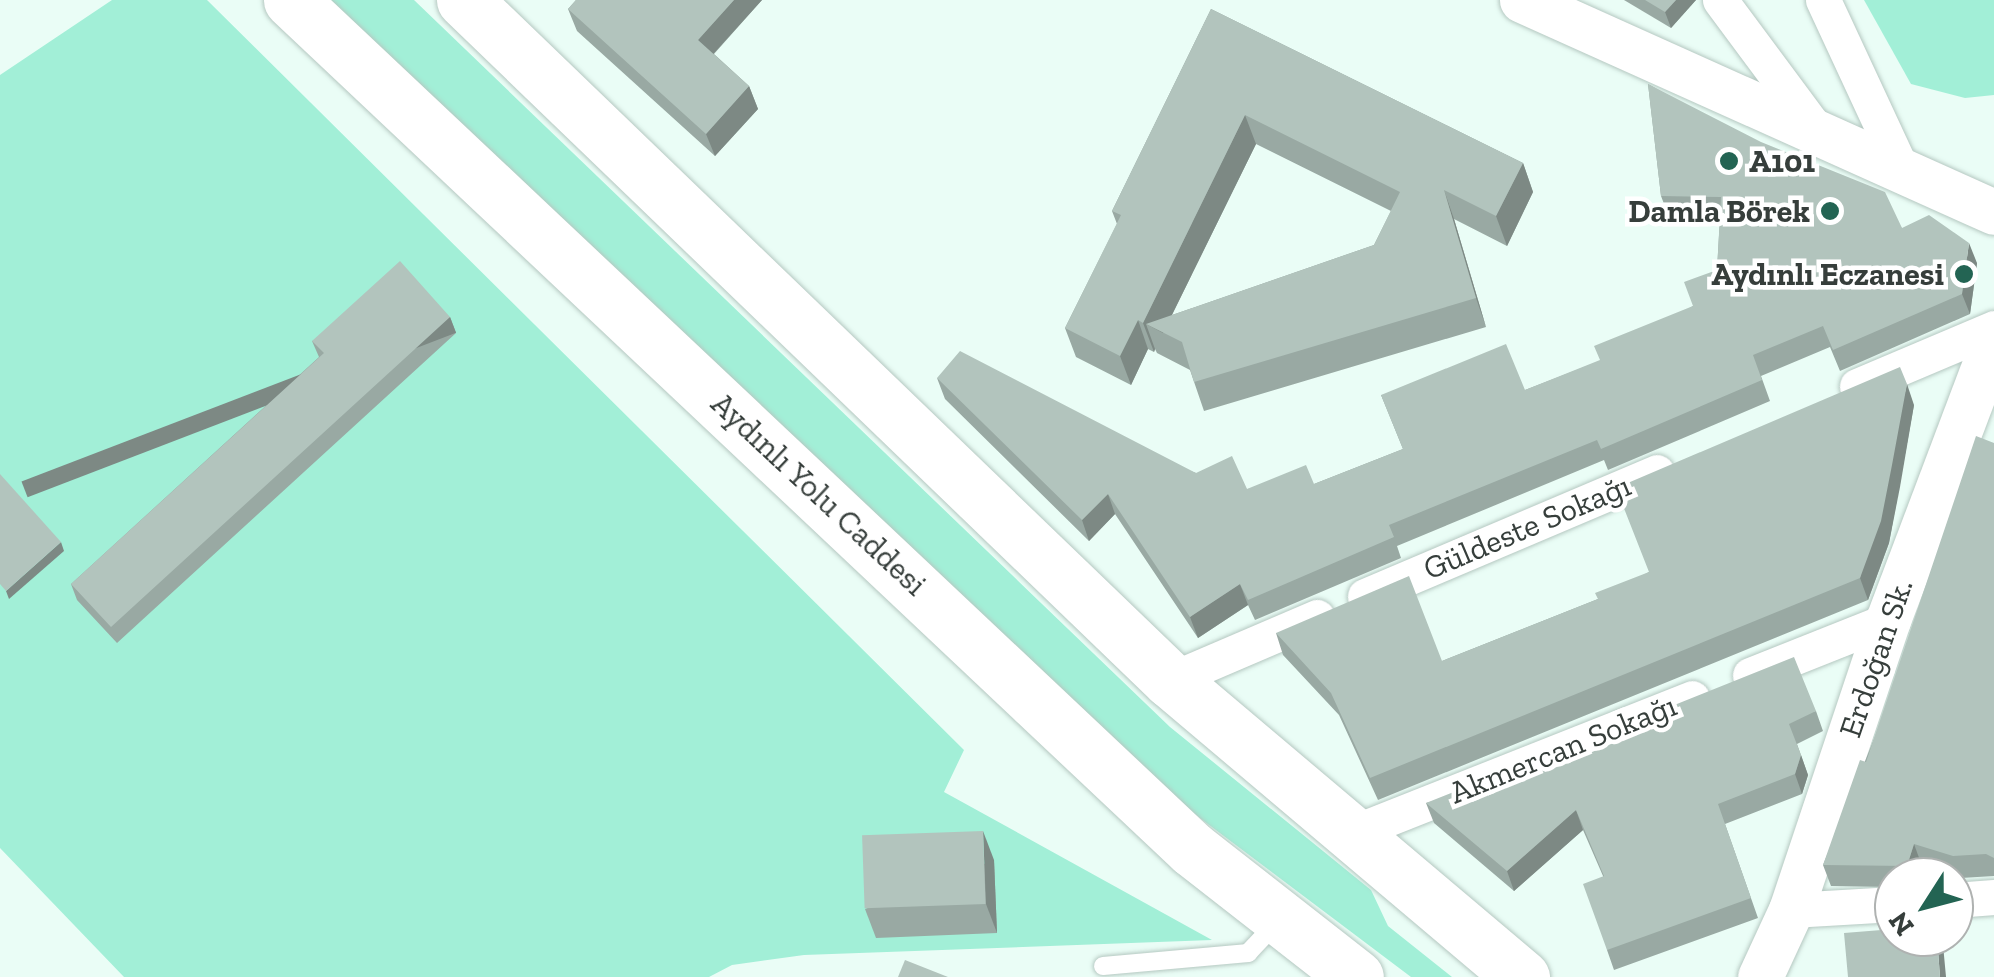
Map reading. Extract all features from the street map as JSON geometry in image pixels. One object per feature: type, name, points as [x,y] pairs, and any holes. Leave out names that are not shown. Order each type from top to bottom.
[{"type":"main road","name":"Aydınlı Yolu Caddesi","points":[[291,0],[1192,849],[1356,977]]},
{"type":"main road","points":[[464,0],[1170,680],[1522,977]]},
{"type":"street","points":[[1522,0],[1994,212]]},
{"type":"street","points":[[1720,0],[1818,132]]},
{"type":"street","points":[[1823,0],[1902,170]]},
{"type":"street","points":[[1829,398],[1994,328]]},
{"type":"street","name":"Erdoğan Sk.","points":[[1760,977],[1792,910],[1888,620],[1994,340]]},
{"type":"street","name":"Güldeste Sokağı","points":[[1170,680],[1683,461]]},
{"type":"street","name":"Akmercan Sokağı","points":[[1349,834],[1888,620]]},
{"type":"street","points":[[1792,910],[1874,905]]},
{"type":"lane","points":[[1104,966],[1248,953],[1280,918]]},
{"type":"green space","points":[[112,0],[207,0],[964,750],[944,792],[1212,940],[804,955],[732,965],[709,977],[124,977],[0,848],[0,75]]},
{"type":"green space","points":[[327,0],[414,0],[1170,727],[1371,890],[1388,926],[1452,977],[1411,977],[1180,803]]},
{"type":"green space","points":[[1864,0],[1994,0],[1994,95],[1965,98],[1911,84]]},
{"type":"building","points":[[576,0],[734,0],[698,40],[749,86],[706,134],[568,9]]},
{"type":"building","points":[[1645,0],[1676,0],[1665,12]]},
{"type":"building","points":[[1211,9],[1523,163],[1496,216],[1444,190],[1476,298],[1194,382],[1182,342],[1146,324],[1374,245],[1400,192],[1245,115],[1143,323],[1138,320],[1120,356],[1065,328],[1121,215],[1112,211]]},
{"type":"building","points":[[1648,84],[1761,142],[1885,192],[1902,228],[1929,215],[1969,243],[1962,294],[1833,350],[1823,326],[1753,355],[1762,380],[1601,449],[1597,440],[1389,525],[1394,537],[1248,600],[1240,584],[1190,617],[1108,494],[1082,520],[937,378],[960,351],[1196,473],[1232,456],[1247,489],[1306,465],[1314,484],[1403,449],[1381,395],[1506,344],[1525,390],[1600,360],[1594,346],[1693,306],[1684,282],[1717,270],[1721,197],[1661,196]]},
{"type":"building","points":[[400,261],[450,317],[111,627],[71,584],[324,353],[312,341]]},
{"type":"building","points":[[1900,367],[1907,384],[1892,465],[1881,521],[1860,578],[1370,778],[1331,693],[1276,633],[1409,576],[1442,661],[1598,599],[1595,593],[1649,572],[1616,488]]},
{"type":"building","points":[[1976,436],[1994,443],[1994,858],[1986,854],[1953,856],[1914,844],[1910,857],[1874,857],[1874,866],[1823,865],[1860,760],[1866,762]]},
{"type":"building","points":[[0,474],[61,542],[6,591],[0,584]]},
{"type":"building","points":[[1794,657],[1816,711],[1789,724],[1801,755],[1795,774],[1718,804],[1751,898],[1607,950],[1583,884],[1604,876],[1576,810],[1507,871],[1426,803],[1539,758],[1545,772],[1651,727],[1647,716]]},
{"type":"building","points":[[983,831],[986,904],[865,908],[862,835]]},
{"type":"building","points":[[1874,931],[1874,957],[1938,957],[1940,977],[1848,977],[1844,933]]},
{"type":"building","points":[[905,960],[948,977],[898,977]]},
{"type":"place","name":"A101","points":[[1729,161]]},
{"type":"place","name":"Damla Börek","points":[[1830,211]]},
{"type":"place","name":"Aydınlı Eczanesi","points":[[1964,274]]}]
